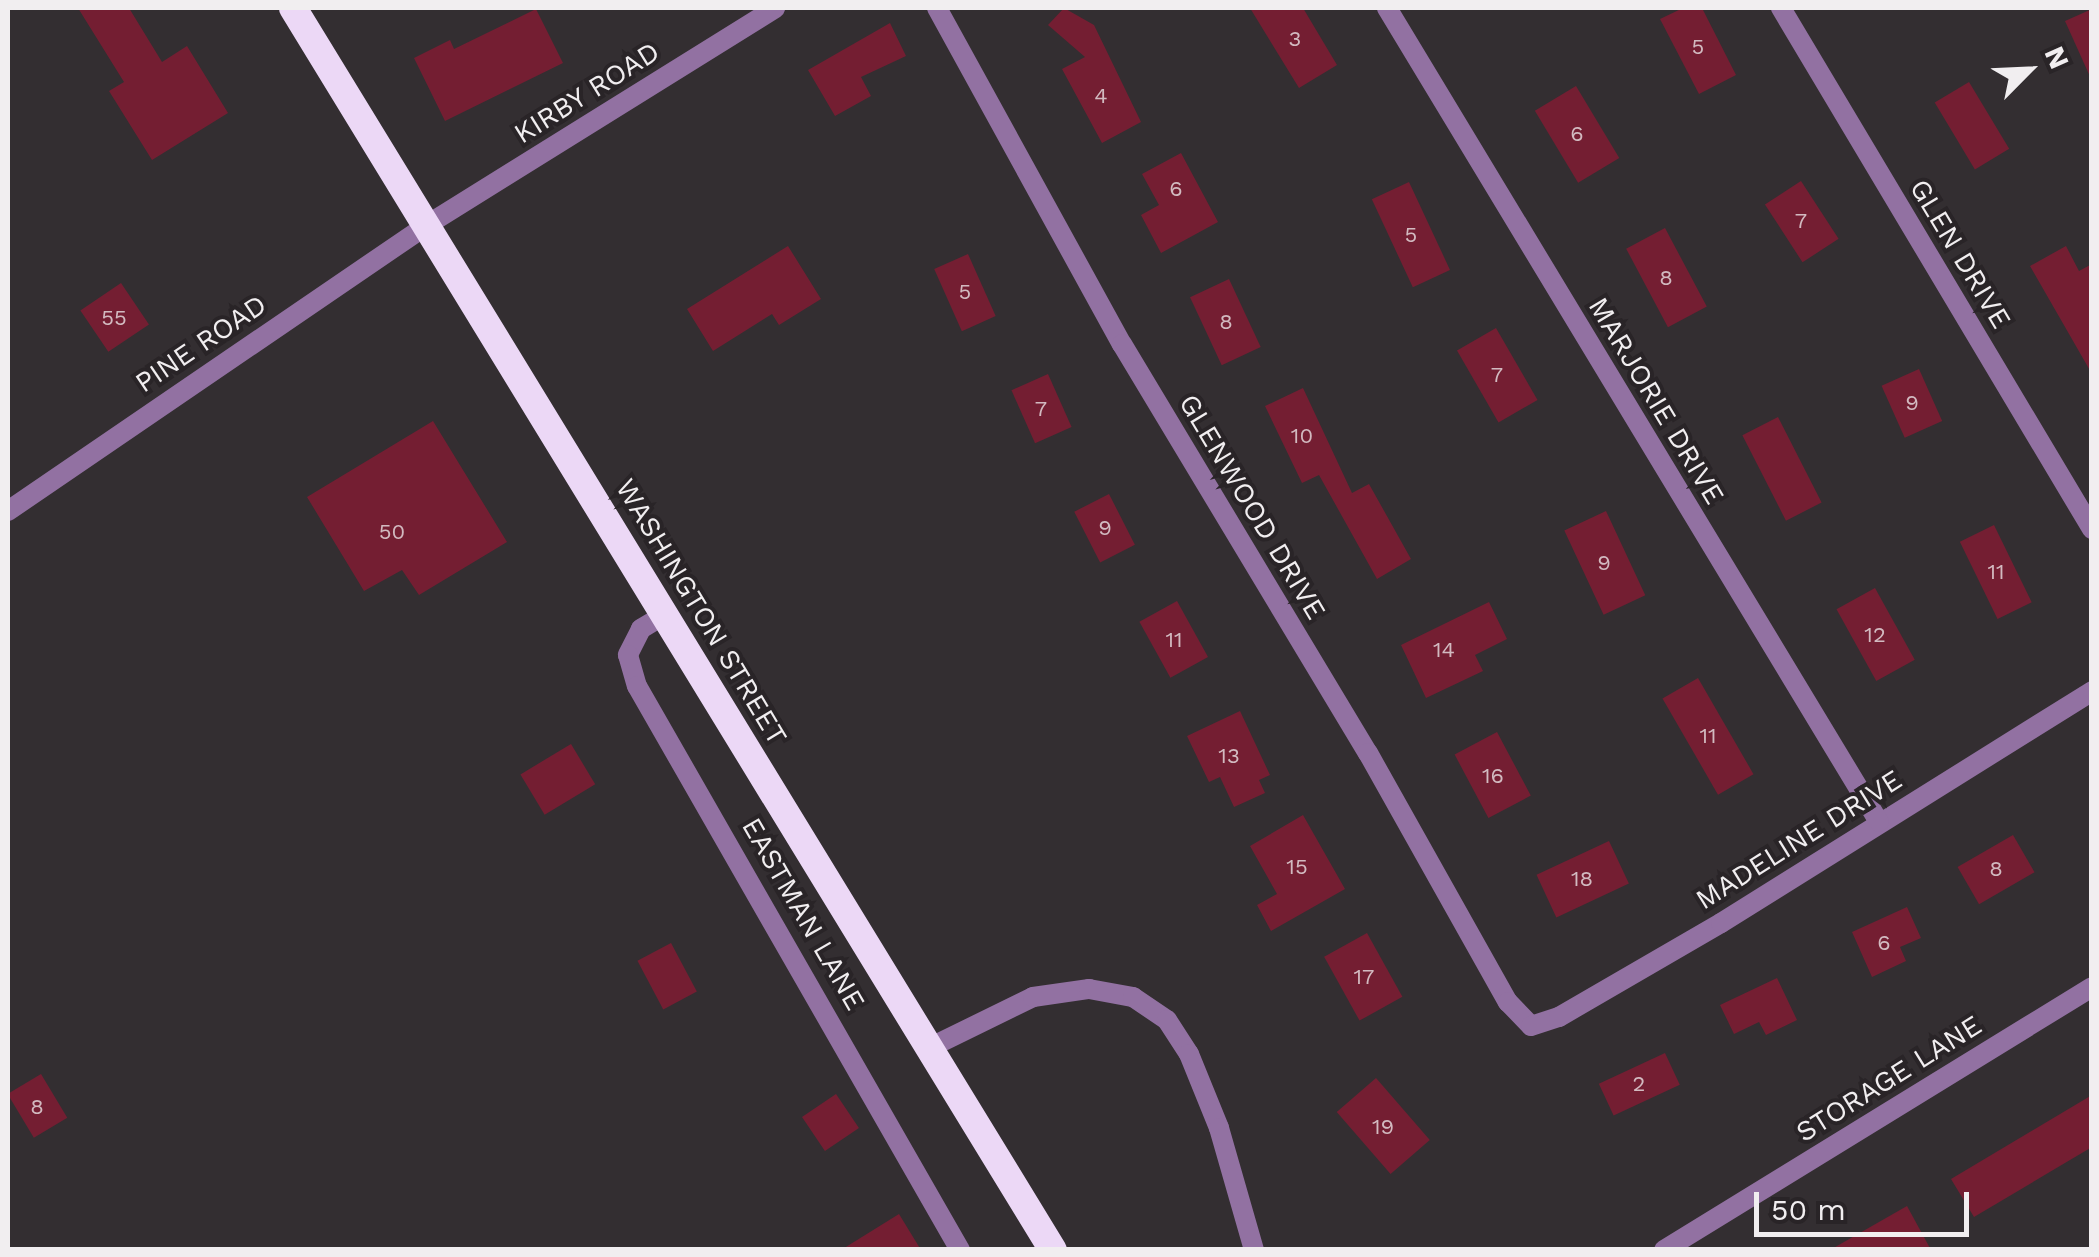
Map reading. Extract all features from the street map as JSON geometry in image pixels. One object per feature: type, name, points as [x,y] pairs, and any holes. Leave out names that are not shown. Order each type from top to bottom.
[{"type":"highway","name":"WASHINGTON STREET","points":[[293,8],[1054,1250]]},
{"type":"street","name":"KIRBY ROAD","points":[[427,225],[775,8]]},
{"type":"street","name":"GLENWOOD DRIVE","points":[[938,8],[1122,344],[1368,753],[1508,1002],[1531,1026]]},
{"type":"street","name":"MARJORIE DRIVE","points":[[1387,8],[1879,822]]},
{"type":"street","name":"GLEN DRIVE","points":[[1781,8],[2092,528]]},
{"type":"street","name":"PINE ROAD","points":[[8,511],[427,225]]},
{"type":"street","name":"EASTMAN LANE","points":[[664,615],[641,629],[628,655],[637,686],[960,1250]]},
{"type":"street","name":"MADELINE DRIVE","points":[[1531,1026],[1559,1017],[1721,923],[2092,691]]},
{"type":"street","name":"STORAGE LANE","points":[[1664,1250],[2092,987]]},
{"type":"street","points":[[930,1048],[1034,997],[1089,988],[1132,997],[1167,1020],[1189,1054],[1220,1128],[1254,1250]]},
{"type":"building","points":[[78,8],[129,8],[162,62],[187,46],[228,113],[152,160],[109,91],[124,82]]},
{"type":"building","points":[[1064,8],[1094,25],[1141,122],[1102,143],[1062,69],[1085,57],[1048,25]]},
{"type":"building","points":[[1250,8],[1303,8],[1337,65],[1299,88]]},
{"type":"building","points":[[1683,8],[1702,8],[1736,75],[1699,94],[1660,19]]},
{"type":"building","points":[[536,9],[563,63],[445,121],[414,58],[450,40],[454,49]]},
{"type":"building","points":[[2092,9],[2092,81],[2065,21]]},
{"type":"building","points":[[890,23],[906,56],[861,77],[871,96],[835,116],[808,70]]},
{"type":"building","points":[[1969,82],[2009,149],[1975,169],[1935,103]]},
{"type":"building","points":[[1576,86],[1619,158],[1578,183],[1535,111]]},
{"type":"building","points":[[1181,153],[1218,222],[1161,253],[1141,215],[1159,205],[1142,174]]},
{"type":"building","points":[[1801,181],[1839,239],[1803,262],[1765,204]]},
{"type":"building","points":[[1409,182],[1450,270],[1413,287],[1372,199]]},
{"type":"building","points":[[1665,228],[1707,307],[1668,327],[1626,249]]},
{"type":"building","points":[[788,246],[821,299],[779,325],[772,314],[713,351],[687,309]]},
{"type":"building","points":[[2066,246],[2079,271],[2092,264],[2092,374],[2030,266]]},
{"type":"building","points":[[968,254],[996,316],[962,331],[934,269]]},
{"type":"building","points":[[1229,279],[1261,347],[1222,365],[1190,297]]},
{"type":"building","points":[[121,283],[149,324],[108,352],[80,310]]},
{"type":"building","points":[[1496,328],[1538,400],[1499,422],[1457,350]]},
{"type":"building","points":[[1919,369],[1942,421],[1905,438],[1882,386]]},
{"type":"building","points":[[1048,374],[1072,427],[1035,443],[1011,390]]},
{"type":"building","points":[[1303,388],[1352,493],[1369,484],[1411,559],[1377,579],[1319,475],[1302,483],[1265,406]]},
{"type":"building","points":[[1778,417],[1822,503],[1786,521],[1742,435]]},
{"type":"building","points":[[433,421],[507,542],[419,595],[402,570],[364,591],[307,497]]},
{"type":"building","points":[[1109,494],[1135,545],[1100,562],[1074,512]]},
{"type":"building","points":[[1606,511],[1645,595],[1604,615],[1564,530]]},
{"type":"building","points":[[1994,525],[2032,602],[1998,619],[1960,542]]},
{"type":"building","points":[[1875,588],[1915,660],[1876,681],[1837,609]]},
{"type":"building","points":[[1177,601],[1208,657],[1170,678],[1139,622]]},
{"type":"building","points":[[1489,602],[1507,639],[1475,655],[1483,671],[1426,698],[1401,645]]},
{"type":"building","points":[[1698,678],[1754,774],[1718,795],[1662,698]]},
{"type":"building","points":[[1240,711],[1270,775],[1259,780],[1265,793],[1234,807],[1220,777],[1209,782],[1187,736]]},
{"type":"building","points":[[1497,732],[1531,796],[1488,818],[1455,755]]},
{"type":"building","points":[[571,744],[595,784],[545,815],[520,774]]},
{"type":"building","points":[[1303,815],[1345,889],[1271,931],[1257,905],[1277,894],[1250,846]]},
{"type":"building","points":[[2013,835],[2034,872],[1979,904],[1958,867]]},
{"type":"building","points":[[1609,841],[1629,884],[1556,917],[1536,875]]},
{"type":"building","points":[[1907,907],[1921,938],[1900,947],[1906,961],[1872,977],[1852,932]]},
{"type":"building","points":[[1367,933],[1402,997],[1360,1021],[1324,957]]},
{"type":"building","points":[[671,943],[697,992],[663,1009],[637,961]]},
{"type":"building","points":[[1777,978],[1797,1020],[1766,1035],[1759,1022],[1734,1034],[1720,1005]]},
{"type":"building","points":[[1665,1053],[1680,1085],[1614,1116],[1599,1084]]},
{"type":"building","points":[[41,1074],[67,1118],[34,1138],[8,1094]]},
{"type":"building","points":[[1376,1078],[1430,1140],[1391,1174],[1337,1112]]},
{"type":"building","points":[[836,1094],[859,1128],[825,1151],[802,1117]]},
{"type":"building","points":[[2092,1095],[2092,1147],[1974,1217],[1951,1179]]},
{"type":"building","points":[[1907,1206],[1931,1250],[1830,1250]]},
{"type":"building","points":[[899,1214],[921,1250],[841,1250]]}]
